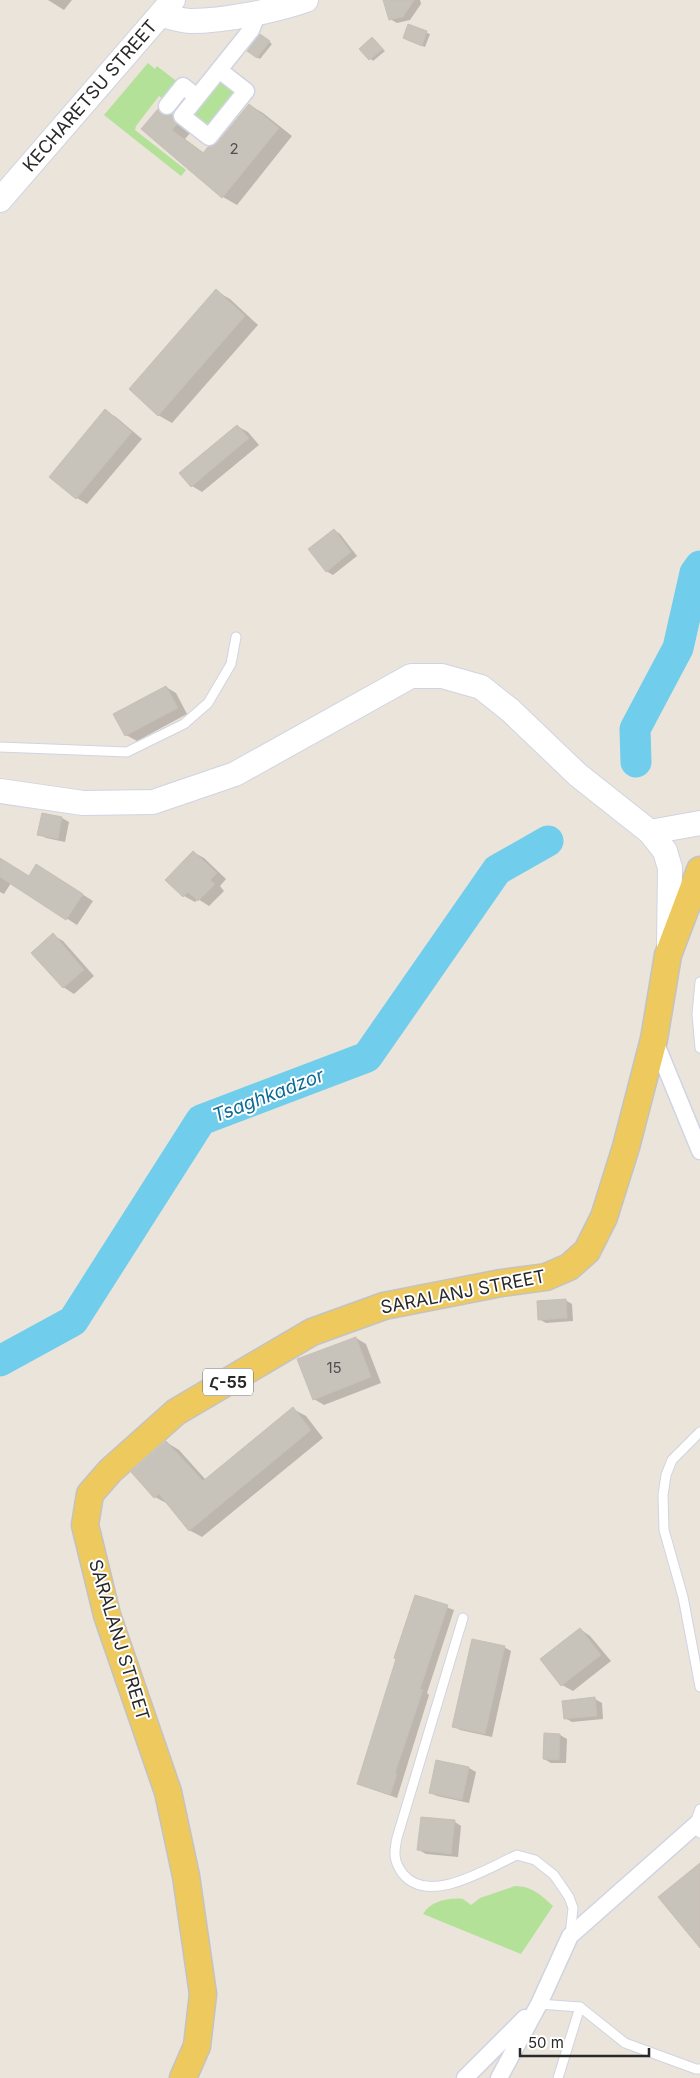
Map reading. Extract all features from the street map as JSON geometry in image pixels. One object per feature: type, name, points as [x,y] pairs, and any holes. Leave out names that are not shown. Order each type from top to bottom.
[{"type":"main road","name":"SARALANJ STREET","points":[[183,2078],[197,2046],[204,1994],[186,1876],[168,1792],[107,1615],[85,1525],[90,1494],[110,1471],[176,1412],[312,1332],[384,1306],[501,1283],[546,1277],[569,1267],[587,1251],[604,1217],[626,1148],[654,1039],[668,955],[699,874]]},
{"type":"street","points":[[167,8],[191,21],[258,13],[286,7],[306,0]]},
{"type":"street","name":"KECHARETSU STREET","points":[[0,200],[167,8]]},
{"type":"street","points":[[219,70],[246,91],[209,137],[182,116],[251,30],[258,13]]},
{"type":"street","points":[[167,106],[183,86],[197,97]]},
{"type":"street","points":[[0,791],[83,803],[153,802],[235,774],[411,676],[442,676],[481,687],[510,710],[578,775],[650,832],[665,851],[670,868],[668,955]]},
{"type":"street","points":[[650,832],[700,823]]},
{"type":"street","points":[[654,1039],[700,1151]]},
{"type":"street","points":[[499,2078],[539,2004],[570,1936],[698,1827]]},
{"type":"street","points":[[465,2078],[539,2004]]},
{"type":"lane","points":[[0,747],[127,752],[184,724],[208,703],[231,664],[236,636]]},
{"type":"lane","points":[[700,982],[697,1014],[700,1048]]},
{"type":"lane","points":[[700,1432],[672,1460],[666,1475],[663,1495],[664,1530],[683,1597],[700,1687]]},
{"type":"lane","points":[[462,1618],[397,1838],[394,1855],[395,1861],[405,1876],[415,1884],[428,1888],[451,1884],[517,1855],[535,1860],[554,1875],[569,1897],[572,1908],[570,1936]]},
{"type":"lane","points":[[698,1827],[700,1809]]},
{"type":"lane","points":[[539,2004],[580,2007],[625,2043],[700,2069]]},
{"type":"lane","points":[[558,2078],[580,2007]]},
{"type":"green space","points":[[148,63],[155,69],[157,66],[180,84],[167,102],[159,96],[135,130],[186,170],[181,176],[104,115]]},
{"type":"green space","points":[[219,75],[240,91],[207,132],[187,115]]},
{"type":"green space","points":[[515,1886],[531,1889],[553,1906],[521,1954],[423,1914],[430,1906],[441,1901],[463,1899],[471,1905],[480,1898]]},
{"type":"building","points":[[383,0],[414,0],[403,17],[389,20]]},
{"type":"building","points":[[408,24],[427,31],[422,46],[403,38]]},
{"type":"building","points":[[260,34],[270,41],[257,58],[247,51]]},
{"type":"building","points":[[372,37],[383,49],[369,60],[359,49]]},
{"type":"building","points":[[249,104],[279,128],[222,198],[141,129],[158,109],[165,116],[172,114],[173,120],[177,124],[172,130],[203,153],[208,147],[217,143]]},
{"type":"building","points":[[216,289],[245,316],[158,416],[129,389]]},
{"type":"building","points":[[105,409],[132,432],[76,499],[49,477]]},
{"type":"building","points":[[237,425],[249,438],[191,487],[179,473]]},
{"type":"building","points":[[334,529],[351,552],[326,572],[308,549]]},
{"type":"building","points":[[166,686],[178,708],[125,736],[113,714]]},
{"type":"building","points":[[42,813],[62,817],[58,839],[37,835]]},
{"type":"building","points":[[193,851],[217,873],[210,880],[215,884],[198,901],[188,892],[183,897],[165,880]]},
{"type":"building","points":[[0,858],[29,876],[36,864],[83,894],[66,920],[0,877]]},
{"type":"building","points":[[53,933],[84,970],[63,988],[31,953]]},
{"type":"building","points":[[566,1299],[567,1318],[538,1320],[537,1301]]},
{"type":"building","points":[[356,1337],[371,1377],[313,1400],[297,1359]]},
{"type":"building","points":[[293,1407],[311,1430],[189,1531],[159,1494],[154,1498],[131,1472],[166,1441],[203,1481]]},
{"type":"building","points":[[415,1595],[448,1605],[420,1689],[423,1690],[395,1773],[397,1774],[390,1795],[357,1784],[396,1659],[394,1658]]},
{"type":"building","points":[[580,1628],[601,1655],[561,1686],[540,1659]]},
{"type":"building","points":[[472,1639],[505,1646],[485,1734],[452,1727]]},
{"type":"building","points":[[595,1697],[597,1716],[564,1719],[562,1701]]},
{"type":"building","points":[[544,1733],[560,1734],[559,1760],[543,1759]]},
{"type":"building","points":[[436,1760],[469,1767],[462,1800],[429,1793]]},
{"type":"building","points":[[421,1817],[455,1820],[451,1854],[417,1850]]},
{"type":"building","points":[[700,1863],[700,1948],[658,1897]]},
{"type":"waterway","name":"Tsaghkadzor","points":[[636,762],[635,729],[678,648],[695,573],[700,566]]},
{"type":"waterway","name":"Tsaghkadzor","points":[[0,1361],[73,1321],[201,1120],[367,1057],[497,870],[548,841]]}]
